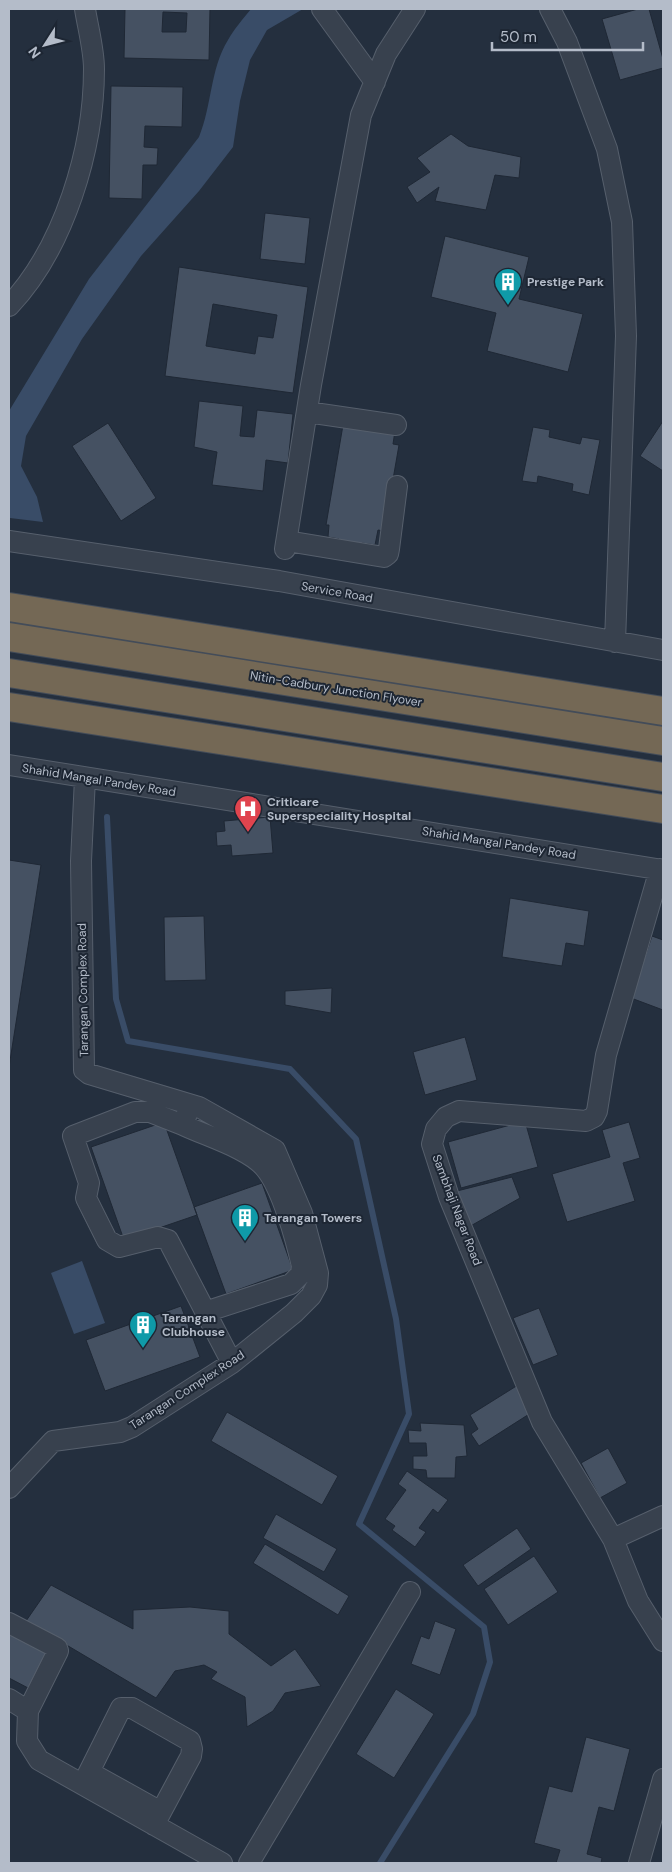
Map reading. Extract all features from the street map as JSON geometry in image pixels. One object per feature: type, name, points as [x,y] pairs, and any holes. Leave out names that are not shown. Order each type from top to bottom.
[{"type":"highway","points":[[9,607],[663,711]]},
{"type":"highway","name":"Nitin-Cadbury Junction Flyover","points":[[9,637],[663,741]]},
{"type":"highway","points":[[9,673],[663,777]]},
{"type":"highway","points":[[9,707],[663,810]]},
{"type":"street","points":[[9,306],[44,257],[66,216],[85,148],[92,104],[94,68],[84,9]]},
{"type":"street","points":[[322,9],[375,82]]},
{"type":"street","points":[[397,486],[389,549],[388,554],[384,557],[286,545],[307,412],[361,115],[386,54],[415,9]]},
{"type":"street","points":[[550,9],[566,42],[607,149],[622,222],[626,336],[615,642]]},
{"type":"street","points":[[307,412],[396,425]]},
{"type":"street","name":"Service Road","points":[[9,541],[279,581],[663,650]]},
{"type":"street","name":"Shahid Mangal Pandey Road","points":[[9,765],[662,869]]},
{"type":"street","name":"Tarangan Complex Road","points":[[9,1488],[53,1441],[120,1432],[132,1428],[232,1363],[304,1304],[317,1285],[318,1273],[302,1212],[275,1150],[241,1129],[190,1105],[89,1074],[84,1070],[81,861],[85,778]]},
{"type":"street","name":"Sambhaji Nagar Road","points":[[662,869],[606,1055],[597,1111],[594,1117],[586,1121],[459,1111],[446,1117],[436,1128],[432,1144],[449,1197],[542,1422],[613,1539],[638,1601],[663,1641]]},
{"type":"street","points":[[183,1125],[190,1105]]},
{"type":"street","points":[[205,1312],[291,1284],[301,1274],[302,1266],[278,1189],[265,1167],[245,1153],[150,1112],[135,1112],[73,1136],[88,1183],[86,1198],[110,1243],[119,1247],[158,1237],[168,1240],[205,1312],[232,1363]]},
{"type":"street","points":[[613,1539],[663,1516]]},
{"type":"street","points":[[249,1863],[410,1592]]},
{"type":"street","points":[[9,1622],[57,1648],[58,1651],[28,1711],[27,1741],[39,1760],[86,1778],[157,1818],[222,1863]]},
{"type":"street","points":[[9,1699],[28,1711]]},
{"type":"street","points":[[86,1778],[121,1708],[132,1708],[190,1741],[192,1749],[191,1756],[157,1818]]},
{"type":"street","points":[[639,1863],[663,1779]]},
{"type":"water","points":[[251,9],[303,9],[267,30],[250,60],[240,101],[233,147],[199,191],[141,256],[82,339],[26,436],[21,466],[37,497],[43,522],[10,518],[9,411],[89,279],[199,137],[214,75],[222,51],[233,32]]},
{"type":"water","points":[[82,1261],[105,1323],[74,1334],[51,1273]]},
{"type":"building","points":[[125,9],[210,9],[209,60],[124,58]],"holes":[[[163,12],[187,13],[186,32],[162,32]]]},
{"type":"building","points":[[638,9],[649,9],[663,59],[663,68],[620,80],[602,19]]},
{"type":"building","points":[[111,86],[183,87],[182,127],[145,126],[144,147],[158,148],[157,165],[143,165],[142,199],[109,198]]},
{"type":"building","points":[[451,134],[468,146],[521,157],[519,178],[495,175],[486,210],[435,201],[439,187],[417,203],[407,187],[430,172],[417,158]]},
{"type":"building","points":[[265,213],[310,218],[305,264],[260,259]]},
{"type":"building","name":"Prestige Park","points":[[445,236],[529,257],[519,299],[583,314],[568,372],[487,351],[496,313],[431,297]]},
{"type":"building","points":[[179,267],[308,287],[293,393],[165,376]],"holes":[[[213,304],[277,315],[273,338],[258,336],[255,354],[206,346]]]},
{"type":"building","points":[[199,401],[243,406],[240,436],[254,437],[257,410],[293,414],[288,463],[266,460],[263,491],[212,485],[217,452],[194,447]]},
{"type":"building","points":[[663,421],[663,471],[640,456]]},
{"type":"building","points":[[108,423],[156,498],[121,521],[72,446]]},
{"type":"building","points":[[343,425],[395,431],[393,444],[399,445],[384,531],[378,530],[375,545],[362,543],[362,550],[338,546],[339,539],[328,537],[329,525],[326,525]]},
{"type":"building","points":[[533,427],[550,430],[549,437],[580,444],[582,437],[600,440],[589,495],[572,491],[573,484],[538,476],[537,483],[522,481]]},
{"type":"building","points":[[270,817],[273,853],[232,856],[231,845],[217,846],[216,832],[225,831],[224,821]]},
{"type":"building","points":[[9,860],[41,865],[9,1067]]},
{"type":"building","points":[[510,898],[589,911],[584,946],[566,943],[562,966],[502,957]]},
{"type":"building","points":[[204,916],[206,980],[165,981],[164,917]]},
{"type":"building","points":[[652,936],[663,940],[663,1010],[631,998]]},
{"type":"building","points":[[332,988],[331,1013],[285,1005],[285,991]]},
{"type":"building","points":[[465,1037],[477,1080],[425,1095],[413,1052]]},
{"type":"building","points":[[525,1121],[538,1167],[461,1188],[448,1142]]},
{"type":"building","points":[[164,1122],[197,1215],[124,1240],[91,1147]]},
{"type":"building","points":[[629,1122],[640,1158],[623,1163],[635,1201],[567,1222],[552,1174],[610,1157],[602,1130]]},
{"type":"building","points":[[512,1177],[520,1198],[467,1228],[457,1191]]},
{"type":"building","name":"Tarangan Towers","points":[[262,1183],[293,1270],[226,1294],[194,1207]]},
{"type":"building","name":"Tarangan Clubhouse","points":[[181,1306],[200,1357],[105,1391],[86,1340]]},
{"type":"building","points":[[539,1308],[558,1355],[533,1365],[513,1318]]},
{"type":"building","points":[[518,1385],[534,1411],[479,1446],[471,1434],[478,1429],[470,1415]]},
{"type":"building","points":[[227,1412],[338,1476],[322,1505],[211,1441]]},
{"type":"building","points":[[420,1423],[464,1425],[467,1456],[456,1457],[455,1478],[427,1478],[426,1470],[413,1469],[413,1456],[427,1456],[426,1443],[409,1443],[408,1430],[421,1431]]},
{"type":"building","points":[[608,1448],[627,1483],[600,1498],[581,1463]]},
{"type":"building","points":[[407,1471],[448,1500],[438,1513],[433,1509],[419,1528],[426,1532],[415,1547],[392,1530],[395,1526],[385,1519],[406,1490],[398,1484]]},
{"type":"building","points":[[276,1514],[337,1549],[324,1572],[263,1538]]},
{"type":"building","points":[[517,1528],[531,1549],[478,1586],[463,1565]]},
{"type":"building","points":[[265,1544],[349,1596],[338,1615],[253,1563]]},
{"type":"building","points":[[534,1556],[558,1592],[508,1625],[484,1589]]},
{"type":"building","points":[[51,1585],[133,1629],[133,1610],[190,1607],[229,1611],[229,1634],[271,1666],[295,1649],[321,1686],[285,1693],[273,1711],[247,1727],[245,1697],[211,1679],[217,1672],[204,1665],[175,1671],[156,1698],[26,1621]]},
{"type":"building","points":[[435,1621],[456,1629],[440,1675],[411,1664],[421,1636],[429,1639]]},
{"type":"building","points":[[9,1626],[51,1649],[30,1689],[9,1678]]},
{"type":"building","points":[[396,1689],[434,1714],[394,1778],[356,1754]]},
{"type":"building","points":[[586,1737],[630,1749],[614,1811],[599,1807],[587,1854],[602,1858],[601,1863],[556,1863],[560,1850],[534,1843],[549,1786],[572,1792]]},
{"type":"waterway","points":[[107,817],[116,999],[128,1041],[290,1069],[356,1139],[396,1319],[409,1414],[359,1524],[484,1627],[490,1662],[473,1714],[380,1863]]},
{"type":"place","name":"Prestige Park","points":[[508,306]]},
{"type":"place","name":"Criticare Superspeciality Hospital","points":[[248,833]]},
{"type":"place","name":"Tarangan Towers","points":[[245,1242]]},
{"type":"place","name":"Tarangan Clubhouse","points":[[143,1349]]}]
